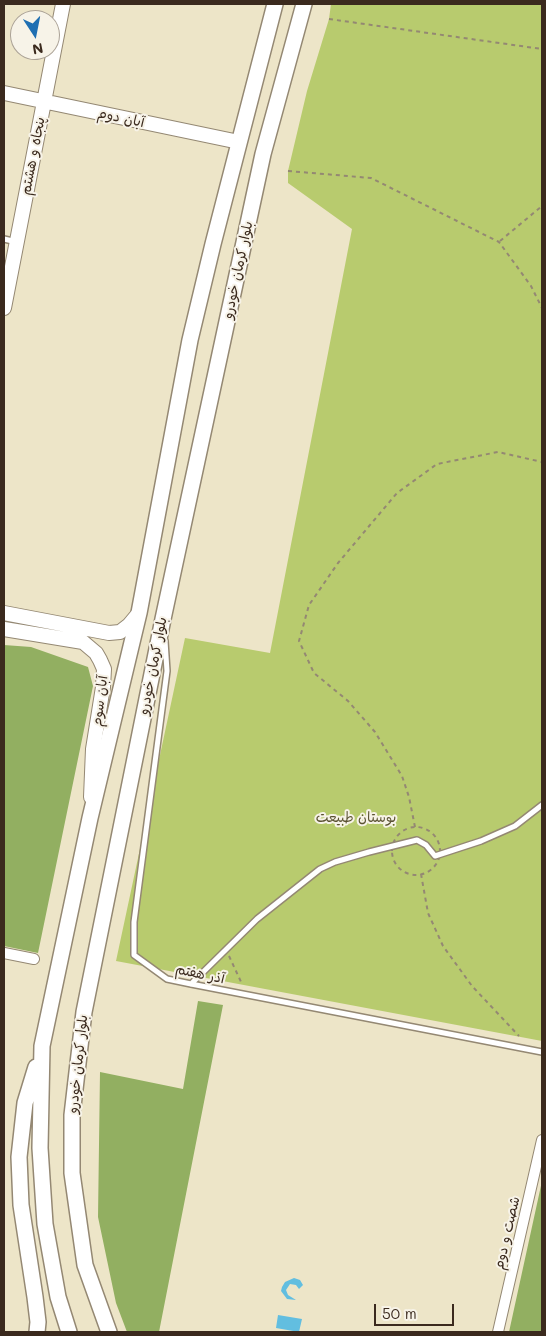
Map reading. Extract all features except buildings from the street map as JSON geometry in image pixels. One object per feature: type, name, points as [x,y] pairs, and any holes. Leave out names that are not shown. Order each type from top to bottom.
[{"type":"main road","name":"بلوار کرمان خودرو","points":[[69,1332],[58,1297],[44,1224],[40,1148],[42,1046],[90,818],[138,612],[190,340],[275,4]]},
{"type":"main road","name":"بلوار کرمان خودرو","points":[[109,1332],[85,1265],[72,1173],[72,1115],[84,1012],[163,619],[263,154],[304,4]]},
{"type":"main road","points":[[37,1332],[38,1322],[35,1297],[21,1205],[19,1158],[25,1104],[42,1046]]},
{"type":"street","name":"پنجاه و هشتم","points":[[4,308],[10,240],[44,101],[63,4]]},
{"type":"street","name":"آبان دوم","points":[[4,93],[239,142]]},
{"type":"street","points":[[4,613],[109,633],[120,632],[129,625],[138,612]]},
{"type":"street","name":"آبان سوم","points":[[4,629],[83,642],[96,653],[100,660],[104,669],[104,686],[93,749],[90,818]]},
{"type":"street","points":[[4,953],[34,959]]},
{"type":"street","name":"شصت و دوم","points":[[498,1332],[542,1140]]},
{"type":"lane","name":"آذر هفتم","points":[[163,619],[167,671],[134,922],[134,955],[167,979],[542,1052]]},
{"type":"lane","points":[[191,984],[258,919],[320,869],[336,862],[417,840],[426,845],[436,856],[440,855],[481,841],[515,826],[542,805]]},
{"type":"path","points":[[329,19],[542,49]]},
{"type":"path","points":[[288,171],[371,178],[499,242],[531,286],[542,308]]},
{"type":"path","points":[[499,242],[542,206]]},
{"type":"path","points":[[415,827],[409,797],[402,776],[375,732],[348,701],[314,672],[299,641],[310,605],[338,563],[397,493],[437,464],[498,452],[542,462]]},
{"type":"path","points":[[415,827],[423,828],[436,837],[440,855],[435,866],[429,871],[414,875],[406,873],[399,868],[392,854],[393,846],[400,833],[407,828],[415,827]]},
{"type":"path","points":[[421,874],[428,912],[443,946],[472,986],[519,1036]]},
{"type":"green space","name":"بوستان طبیعت","points":[[331,4],[542,4],[542,1041],[116,961],[185,638],[270,653],[352,229],[288,183],[288,171],[307,91],[329,19]]},
{"type":"green space","points":[[4,645],[31,647],[88,667],[93,686],[38,953],[4,946]]},
{"type":"green space","points":[[198,1001],[223,1005],[159,1332],[127,1332],[116,1303],[98,1217],[100,1072],[183,1089]]},
{"type":"green space","points":[[542,1181],[542,1332],[509,1332]]},
{"type":"water","points":[[294,1278],[300,1280],[303,1285],[299,1289],[296,1285],[290,1284],[286,1290],[288,1295],[296,1300],[287,1299],[281,1291],[282,1287],[285,1282]]},
{"type":"water","points":[[278,1315],[302,1319],[299,1332],[276,1328]]}]
